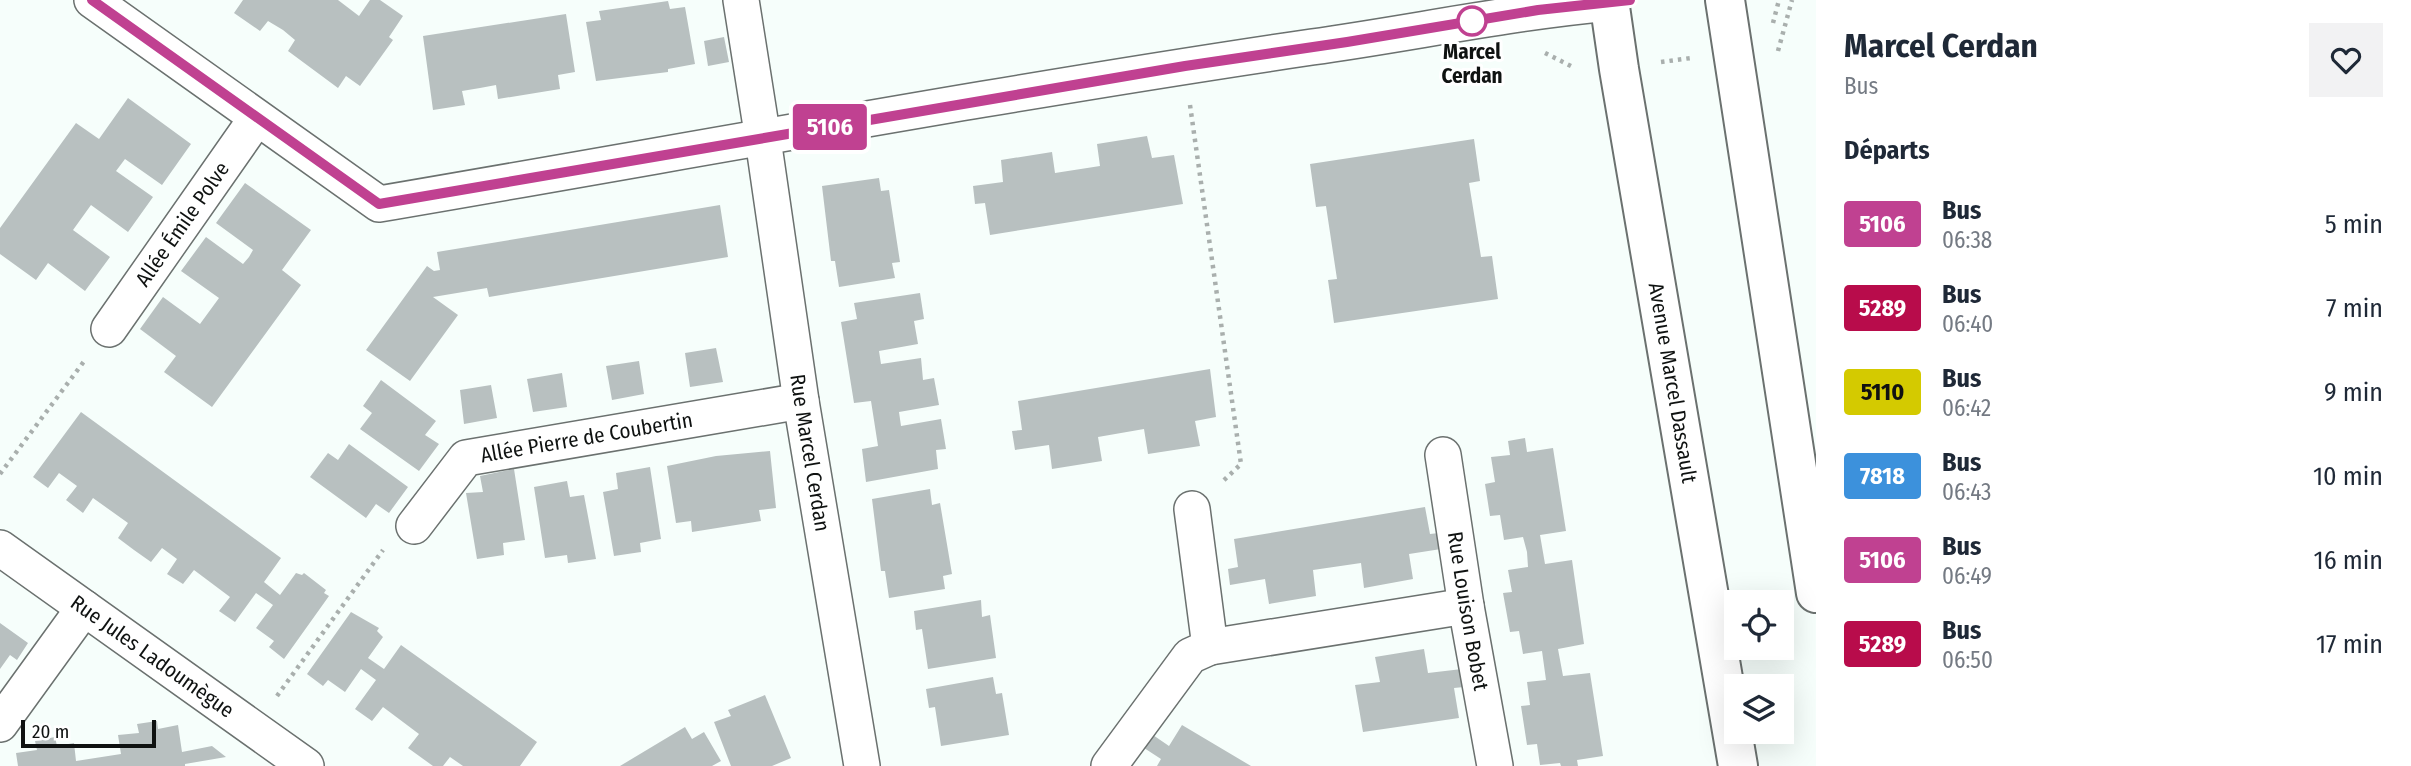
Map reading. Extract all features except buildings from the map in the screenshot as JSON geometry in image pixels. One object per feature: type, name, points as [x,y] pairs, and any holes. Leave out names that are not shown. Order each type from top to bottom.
[{"type":"main road","points":[[1725,0],[1816,593]]},
{"type":"main road","name":"Avenue Marcel Dassault","points":[[1609,2],[1738,766]]},
{"type":"street","points":[[92,0],[379,204],[1185,66],[1538,10],[1609,2]]},
{"type":"street","name":"Rue Marcel Cerdan","points":[[741,0],[801,401],[862,766]]},
{"type":"street","name":"Allée Émile Polve","points":[[109,329],[256,119]]},
{"type":"street","name":"Allée Pierre de Coubertin","points":[[414,526],[466,458],[801,401]]},
{"type":"street","name":"Rue Louison Bobet","points":[[1443,455],[1494,766]]},
{"type":"street","points":[[1192,509],[1210,647]]},
{"type":"street","name":"Rue Jules Ladoumègue","points":[[0,548],[306,766]]},
{"type":"street","points":[[1109,766],[1190,656],[1210,647],[1466,606]]},
{"type":"street","points":[[0,724],[84,608]]},
{"type":"path","points":[[1619,69],[1778,46]]},
{"type":"path","points":[[1185,66],[1241,464],[1192,509]]},
{"type":"path","points":[[0,474],[109,329]]},
{"type":"path","points":[[254,728],[388,543],[414,526]]},
{"type":"bus line","name":"5106","points":[[92,0],[379,204],[1185,66],[1538,10],[1630,0]]},
{"type":"place","name":"Marcel Cerdan","points":[[1472,21]]}]
